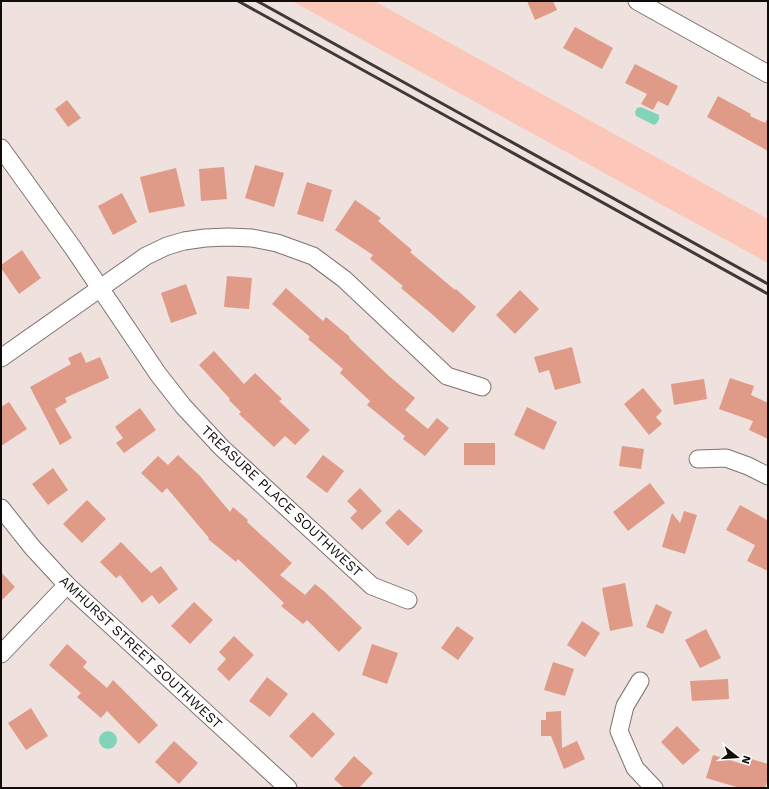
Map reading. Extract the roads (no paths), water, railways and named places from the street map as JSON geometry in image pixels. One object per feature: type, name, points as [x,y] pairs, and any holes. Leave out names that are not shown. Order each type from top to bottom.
[{"type":"street","points":[[637,1],[768,74]]},
{"type":"street","name":"TREASURE PLACE SOUTHWEST","points":[[1,148],[73,248],[158,374],[183,406],[222,448],[372,586],[408,600]]},
{"type":"street","points":[[1,358],[146,256],[167,246],[184,241],[205,238],[252,238],[277,243],[313,256],[344,279],[446,376],[482,387]]},
{"type":"street","points":[[698,459],[726,458],[748,466],[768,476]]},
{"type":"street","name":"AMHURST STREET SOUTHWEST","points":[[1,508],[32,547],[67,585],[288,788]]},
{"type":"street","points":[[1,654],[67,585]]},
{"type":"street","points":[[640,681],[625,706],[619,731],[635,768],[654,788]]},
{"type":"railway","points":[[238,1],[768,294]]},
{"type":"railway","points":[[257,1],[768,284]]}]
